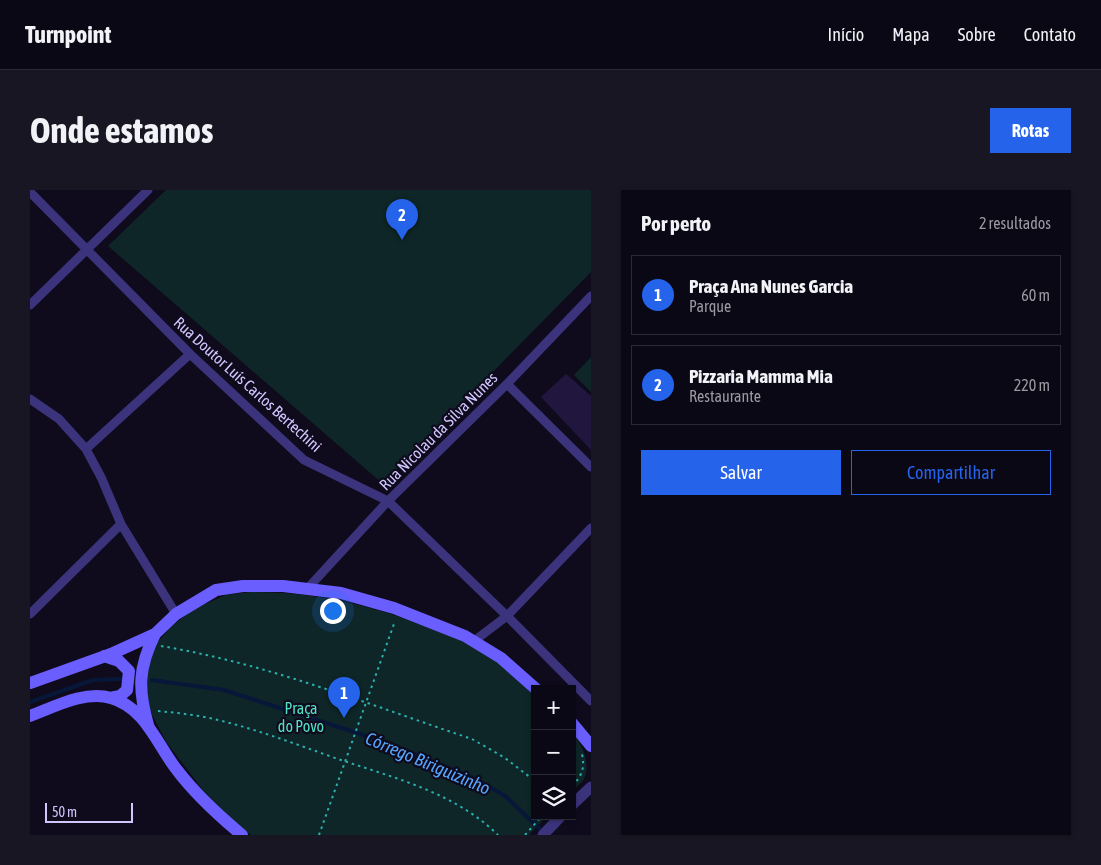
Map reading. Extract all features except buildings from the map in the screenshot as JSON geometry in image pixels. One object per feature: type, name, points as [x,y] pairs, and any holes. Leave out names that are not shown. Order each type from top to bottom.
[{"type":"main road","points":[[148,725],[142,704],[140,686],[141,671],[147,649],[159,637],[176,614],[216,590],[243,586],[308,588],[341,593],[394,608],[474,641],[501,658],[531,685]]},
{"type":"main road","points":[[32,680],[159,637]]},
{"type":"main road","points":[[30,716],[90,696],[110,698],[120,696],[127,690],[128,671],[119,661],[104,656]]},
{"type":"main road","points":[[110,698],[128,706],[148,725],[176,769],[207,805],[242,835]]},
{"type":"main road","points":[[576,730],[586,747]]},
{"type":"street","points":[[30,305],[148,190]]},
{"type":"street","name":"Rua Doutor Luís Carlos Bertechini","points":[[30,192],[190,354],[304,460],[388,501],[507,616],[591,701]]},
{"type":"street","name":"Rua Nicolau da Silva Nunes","points":[[308,588],[388,501],[507,384],[591,296]]},
{"type":"street","points":[[86,449],[190,354]]},
{"type":"street","points":[[507,384],[591,467]]},
{"type":"street","points":[[32,403],[59,419],[86,449],[101,477],[121,524],[176,614]]},
{"type":"street","points":[[30,614],[121,524]]},
{"type":"street","points":[[474,641],[507,616],[591,528]]},
{"type":"street","points":[[576,801],[591,787]]},
{"type":"street","points":[[543,835],[557,820]]},
{"type":"path","points":[[319,835],[396,618]]},
{"type":"path","points":[[159,637],[159,646],[199,652],[250,664],[472,739],[505,758],[531,778]]},
{"type":"path","points":[[153,710],[216,720],[428,789],[485,822],[498,835]]},
{"type":"path","points":[[576,782],[580,777],[584,764],[586,747]]},
{"type":"path","points":[[525,835],[538,820]]},
{"type":"green space","points":[[166,190],[591,190],[591,272],[383,484],[108,246]]},
{"type":"green space","points":[[591,357],[591,392],[574,375]]},
{"type":"green space","name":"Praça do Povo","points":[[251,592],[298,594],[366,607],[388,613],[460,640],[487,654],[531,690],[531,820],[543,820],[529,835],[251,835],[226,814],[202,789],[167,743],[150,711],[145,675],[156,644],[170,628],[187,614],[226,595]]},
{"type":"green space","points":[[576,737],[586,760],[584,779],[576,787]]},
{"type":"waterway","name":"Córrego Biriguizinho","points":[[30,702],[93,680],[121,679]]},
{"type":"waterway","name":"Córrego Biriguizinho","points":[[152,680],[224,690],[388,743],[476,779],[505,796],[544,833]]},
{"type":"place","name":"Pizzaria Mamma Mia","points":[[402,240]]},
{"type":"place","name":"Praça Ana Nunes Garcia","points":[[344,718]]}]
